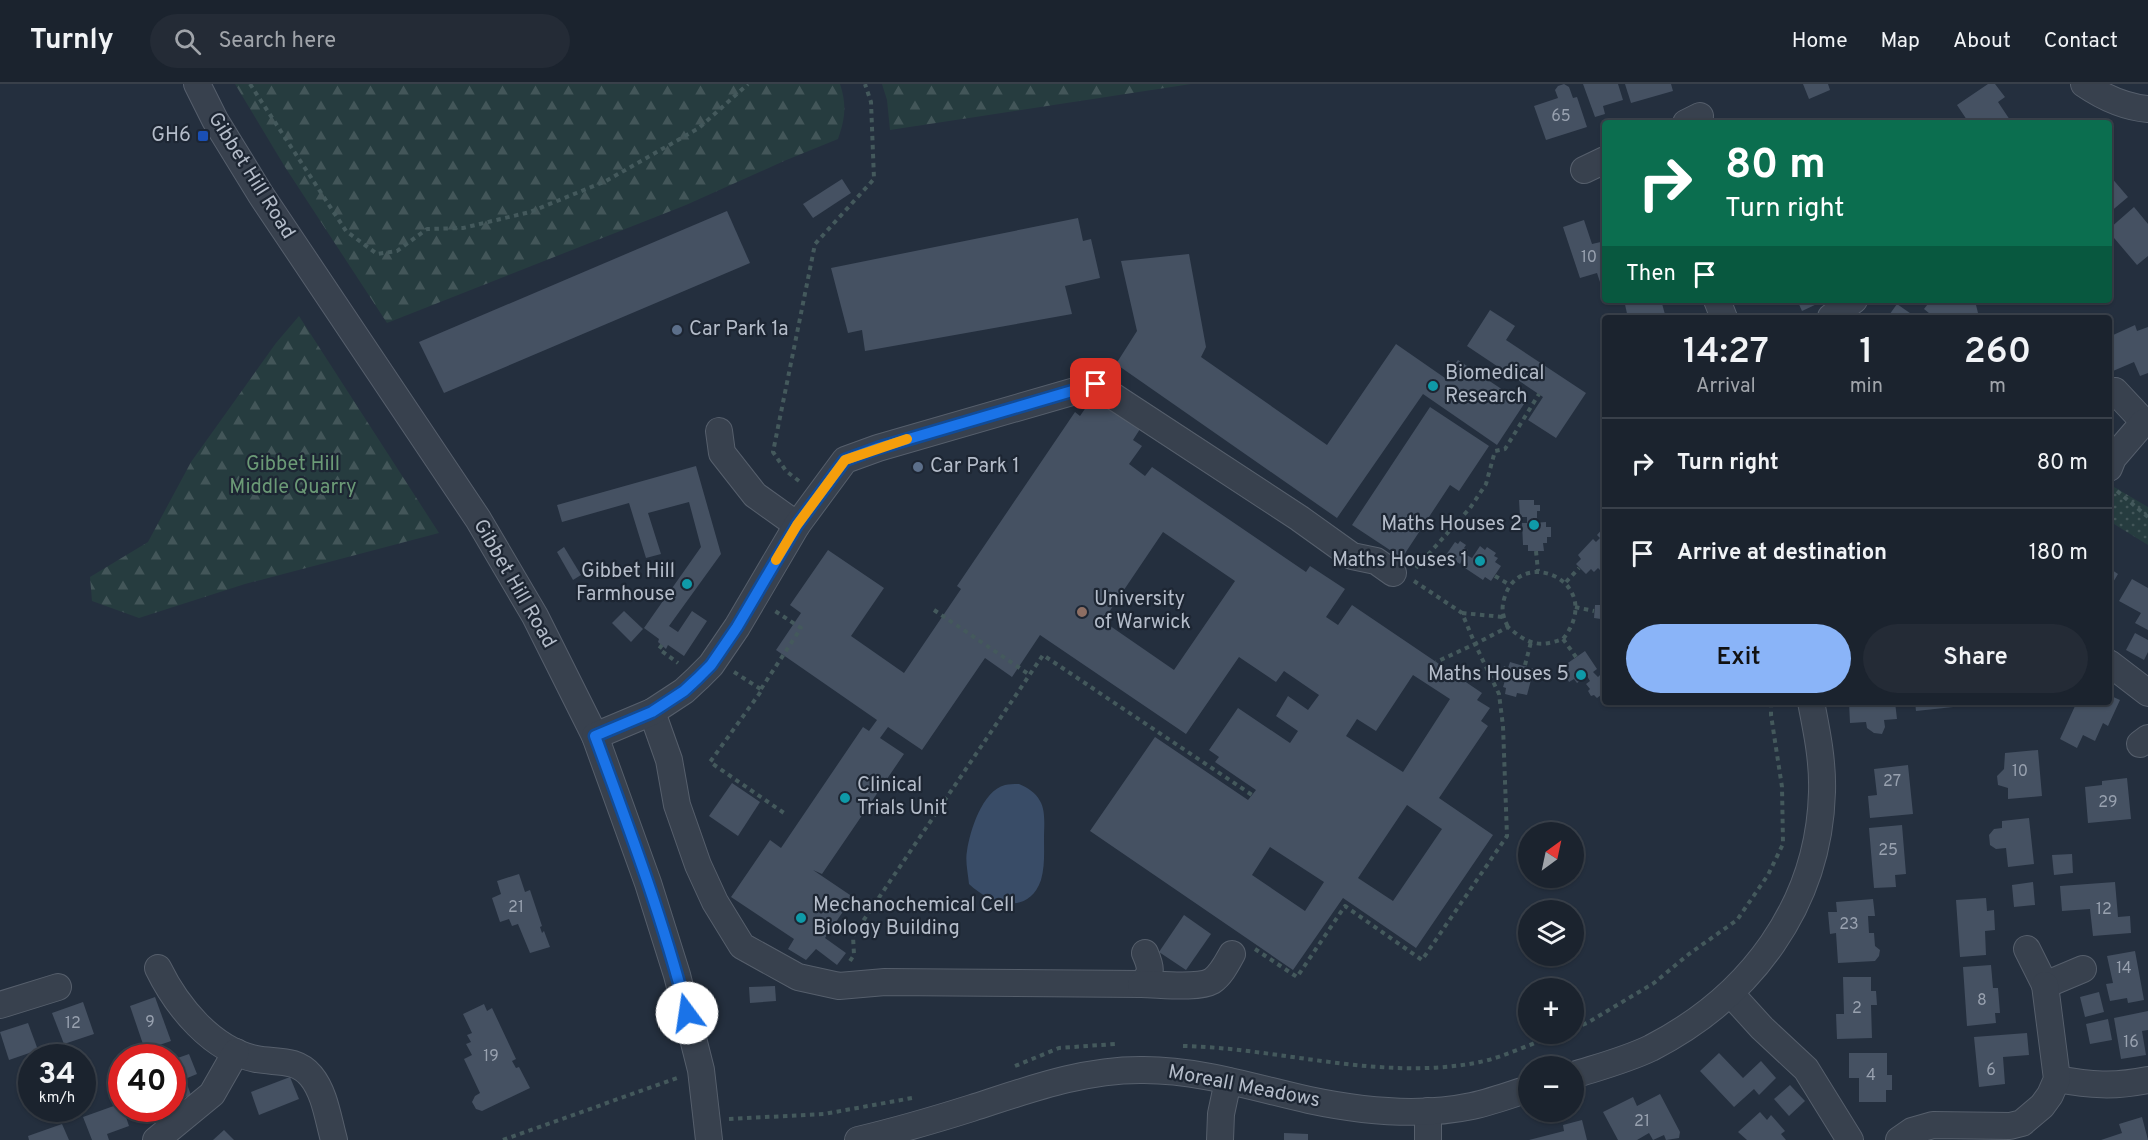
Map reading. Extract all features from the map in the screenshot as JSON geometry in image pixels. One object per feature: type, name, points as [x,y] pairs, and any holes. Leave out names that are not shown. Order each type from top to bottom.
[{"type":"street","name":"Gibbet Hill Road","points":[[197,84],[215,120],[261,195],[478,519],[535,615],[595,736],[648,883],[677,975],[701,1070],[709,1140]]},
{"type":"street","points":[[2084,84],[2103,96],[2136,108],[2148,109]]},
{"type":"street","points":[[1834,315],[1850,303]]},
{"type":"street","points":[[595,736],[652,712],[684,691],[714,659],[755,597],[797,525],[845,460],[878,448],[1096,384],[1299,518],[1352,556],[1376,561],[1405,573]]},
{"type":"street","points":[[2112,462],[2146,421],[2115,391]]},
{"type":"street","points":[[719,431],[722,453],[755,495],[797,525]]},
{"type":"street","points":[[2112,665],[2148,693]]},
{"type":"street","points":[[1584,1072],[1649,1049],[1705,1015],[1731,994],[1779,936],[1793,911],[1813,857],[1819,826],[1822,792],[1821,752],[1812,705]]},
{"type":"street","points":[[652,712],[669,760],[677,805],[698,865],[715,902],[742,946],[798,976],[839,986],[885,982],[1195,984],[1210,982],[1232,954]]},
{"type":"street","points":[[1899,1140],[1912,1131],[1933,1125],[2010,1126],[2022,1123],[2042,1106],[2050,1095],[2056,1079],[2045,985],[2027,949]]},
{"type":"street","points":[[1141,984],[1149,977],[1150,966],[1145,953]]},
{"type":"street","points":[[158,968],[176,1000],[218,1041],[236,1052],[255,1059],[289,1061],[311,1075],[320,1090],[334,1140]]},
{"type":"street","points":[[2045,985],[2083,969]]},
{"type":"street","points":[[0,1005],[57,987]]},
{"type":"street","points":[[1731,994],[1762,1028],[1806,1069],[1850,1140]]},
{"type":"street","points":[[156,1140],[212,1094],[236,1052]]},
{"type":"street","name":"Moreall Meadows","points":[[858,1140],[957,1113],[1055,1081],[1116,1071],[1170,1071],[1228,1081],[1311,1100],[1377,1109],[1428,1111],[1472,1106],[1518,1092]]},
{"type":"street","points":[[2056,1079],[2113,1086],[2148,1080]]},
{"type":"street","points":[[1220,1140],[1221,1114],[1228,1081]]},
{"type":"street","points":[[1428,1111],[1428,1140]]},
{"type":"path","points":[[250,84],[346,231],[377,254],[397,251],[427,229],[463,228],[530,212],[606,182],[699,128],[748,84]]},
{"type":"path","points":[[819,496],[786,471],[773,452],[815,244],[874,179],[871,102],[865,84]]},
{"type":"path","points":[[1503,617],[1462,613],[1405,573],[1470,508],[1486,484],[1495,451],[1505,449],[1539,394]]},
{"type":"path","points":[[2112,487],[2148,517]]},
{"type":"path","points":[[1536,551],[1538,571]]},
{"type":"path","points":[[1566,582],[1579,568]]},
{"type":"path","points":[[1538,571],[1554,574],[1566,582],[1574,597],[1575,620],[1563,639],[1541,645],[1524,641],[1508,627],[1502,608],[1510,585],[1527,574],[1538,571]]},
{"type":"path","points":[[1495,576],[1510,585]]},
{"type":"path","points":[[755,597],[801,628],[710,762],[784,813]]},
{"type":"path","points":[[1575,607],[1594,611]]},
{"type":"path","points":[[934,610],[1030,675]]},
{"type":"path","points":[[1232,954],[1242,940],[1297,977],[1345,906],[1422,960],[1507,836],[1503,726],[1499,694],[1462,613]]},
{"type":"path","points":[[1436,662],[1508,627]]},
{"type":"path","points":[[1563,639],[1576,657]]},
{"type":"path","points":[[1525,665],[1531,642]]},
{"type":"path","points":[[854,955],[853,936],[1043,655],[1252,795]]},
{"type":"path","points":[[714,659],[761,690]]},
{"type":"path","points":[[1584,1024],[1654,983],[1689,954],[1737,920],[1768,875],[1784,844],[1782,787],[1773,736],[1771,705]]},
{"type":"path","points":[[502,1140],[701,1070]]},
{"type":"green space","points":[[235,84],[840,84],[844,99],[844,112],[838,139],[686,205],[387,323],[285,167]]},
{"type":"green space","points":[[882,84],[1191,84],[890,130],[887,100]]},
{"type":"green space","name":"Gibbet Hill Middle Quarry","points":[[299,316],[439,533],[245,584],[139,618],[92,601],[90,577],[148,542],[191,462],[276,343]]},
{"type":"green space","points":[[2112,486],[2148,507],[2148,545],[2112,523]]},
{"type":"water","points":[[1019,784],[1034,793],[1042,805],[1044,864],[1041,880],[1035,892],[1018,903],[1008,903],[987,897],[969,884],[966,855],[974,823],[984,803],[997,789],[1005,785]]},
{"type":"building","points":[[1564,84],[1569,87],[1573,98],[1577,97],[1587,127],[1546,140],[1534,106],[1558,98],[1555,90]]},
{"type":"building","points":[[1583,84],[1618,84],[1623,100],[1603,106],[1605,114],[1595,117]]},
{"type":"building","points":[[1625,84],[1671,84],[1673,91],[1631,103]]},
{"type":"building","points":[[1803,84],[1828,84],[1830,90],[1809,99]]},
{"type":"building","points":[[1988,84],[1995,84],[2005,97],[1998,102],[2010,120],[1967,120],[1957,105]]},
{"type":"building","points":[[2112,178],[2128,197],[2112,210]]},
{"type":"building","points":[[842,179],[851,193],[813,218],[803,204]]},
{"type":"building","points":[[2134,207],[2148,224],[2148,256],[2137,265],[2112,236],[2112,226]]},
{"type":"building","points":[[727,211],[750,263],[444,393],[419,342]]},
{"type":"building","points":[[1078,218],[1083,241],[1091,239],[1100,278],[1065,286],[1072,314],[865,351],[862,330],[848,333],[831,268]]},
{"type":"building","points":[[1584,220],[1592,244],[1602,242],[1602,281],[1600,282],[1597,273],[1580,278],[1563,227]]},
{"type":"building","name":"Biomedical Research","points":[[1189,254],[1206,347],[1201,357],[1327,445],[1396,344],[1445,378],[1458,360],[1524,404],[1497,445],[1423,394],[1337,518],[1116,364],[1137,331],[1121,261]]},
{"type":"building","points":[[1625,303],[1662,303],[1665,315],[1627,315]]},
{"type":"building","points":[[1798,303],[1819,303],[1802,311]]},
{"type":"building","points":[[1929,303],[1977,303],[1978,313],[1976,315],[1931,315],[1924,309]]},
{"type":"building","points":[[1897,304],[1913,315],[1889,315]]},
{"type":"building","points":[[1490,310],[1515,326],[1506,340],[1586,393],[1556,438],[1528,420],[1543,397],[1467,346]]},
{"type":"building","points":[[2135,325],[2137,331],[2148,327],[2148,373],[2140,376],[2134,362],[2113,371],[2112,336]]},
{"type":"building","points":[[1093,397],[1140,429],[1133,440],[1142,446],[1129,464],[1145,476],[1152,467],[1306,572],[1310,566],[1345,589],[1326,617],[1338,625],[1352,605],[1482,693],[1477,700],[1490,708],[1481,721],[1488,726],[1439,798],[1493,835],[1416,948],[1343,898],[1293,970],[1090,831],[1155,737],[1248,800],[1256,790],[1215,762],[1219,757],[1209,750],[1238,708],[1290,743],[1298,731],[1276,716],[1288,696],[1308,710],[1319,695],[1284,671],[1276,682],[1239,657],[1186,734],[1040,635],[1012,677],[985,658],[922,750],[888,727],[880,738],[904,754],[822,874],[813,870],[853,897],[825,938],[846,953],[837,965],[816,949],[806,960],[788,949],[794,939],[731,897],[770,840],[781,848],[863,727],[869,731],[877,720],[776,650],[801,613],[790,605],[828,550],[884,588],[851,636],[904,673],[961,589],[957,586],[1075,412],[1080,416]],"holes":[[[1163,532],[1235,581],[1174,670],[1103,621]],[[1413,675],[1450,699],[1403,772],[1346,736],[1357,719],[1376,731]],[[1407,805],[1442,829],[1393,901],[1358,878]],[[1270,847],[1324,882],[1305,911],[1252,875]]]},
{"type":"building","points":[[1430,407],[1489,446],[1459,491],[1450,485],[1402,558],[1352,525]]},
{"type":"building","name":"Gibbet Hill Farmhouse","points":[[696,466],[721,554],[669,626],[678,632],[692,611],[707,621],[684,656],[668,645],[666,649],[658,642],[659,639],[644,628],[701,547],[689,502],[648,513],[661,554],[646,558],[629,503],[562,522],[557,505]]},
{"type":"building","name":"Maths Houses 2","points":[[1519,500],[1534,500],[1534,505],[1540,505],[1540,511],[1537,511],[1537,518],[1533,518],[1533,523],[1546,522],[1546,527],[1551,527],[1551,537],[1547,537],[1547,543],[1543,543],[1544,551],[1528,551],[1528,545],[1523,545],[1522,523],[1527,523],[1527,517],[1520,517]]},
{"type":"building","points":[[1602,529],[1602,570],[1598,568],[1594,572],[1591,569],[1586,574],[1576,564],[1581,559],[1578,555],[1593,539],[1596,542],[1600,538],[1597,535]]},
{"type":"building","name":"Maths Houses 1","points":[[1460,541],[1466,545],[1464,548],[1468,550],[1465,554],[1472,558],[1480,546],[1485,550],[1487,547],[1496,553],[1494,556],[1498,558],[1495,562],[1501,566],[1491,581],[1485,577],[1483,580],[1465,568],[1468,564],[1462,560],[1460,564],[1446,555],[1455,542],[1458,544]]},
{"type":"building","points":[[564,547],[581,575],[573,580],[557,552]]},
{"type":"building","points":[[2112,570],[2118,574],[2112,584]]},
{"type":"building","points":[[2132,579],[2148,588],[2148,630],[2135,623],[2141,613],[2119,601]]},
{"type":"building","points":[[1595,605],[1602,605],[1602,623],[1601,619],[1594,618]]},
{"type":"building","points":[[624,611],[643,629],[631,642],[612,623]]},
{"type":"building","points":[[2135,633],[2148,640],[2148,652],[2144,660],[2126,650]]},
{"type":"building","name":"Maths Houses 5","points":[[1585,651],[1597,669],[1593,672],[1598,677],[1602,676],[1602,694],[1597,698],[1594,695],[1591,696],[1586,684],[1590,681],[1587,676],[1577,683],[1574,679],[1569,682],[1564,673],[1569,669],[1565,665]]},
{"type":"building","points":[[1510,662],[1534,669],[1527,695],[1517,693],[1516,697],[1505,694],[1506,688],[1503,687],[1507,674],[1502,672],[1504,666],[1508,668]]},
{"type":"building","points":[[2112,696],[2120,700],[2108,726],[2103,723],[2095,741],[2083,735],[2077,748],[2060,739],[2075,706],[2073,705],[2112,705]]},
{"type":"building","points":[[1849,705],[1895,705],[1897,719],[1884,720],[1885,727],[1882,734],[1874,733],[1867,728],[1866,722],[1850,723]]},
{"type":"building","points":[[1915,705],[1972,705],[1916,711]]},
{"type":"building","points":[[2038,750],[2042,796],[2008,799],[2008,788],[1998,785],[1997,776],[2004,769],[2005,753]]},
{"type":"building","points":[[1908,765],[1913,814],[1870,818],[1868,796],[1877,795],[1874,769]]},
{"type":"building","points":[[2127,778],[2131,819],[2088,823],[2085,787],[2102,785],[2102,781]]},
{"type":"building","points":[[732,783],[760,802],[738,836],[709,816]]},
{"type":"building","points":[[2029,818],[2034,864],[2008,867],[2006,848],[1996,849],[1990,845],[1989,835],[1994,829],[2002,828],[2002,821]]},
{"type":"building","points":[[1902,825],[1906,874],[1895,875],[1896,887],[1874,888],[1869,828]]},
{"type":"building","points":[[2072,854],[2073,873],[2054,875],[2052,855]]},
{"type":"building","points":[[519,874],[525,892],[530,890],[542,926],[540,927],[542,933],[544,931],[550,947],[530,953],[518,924],[512,926],[509,919],[500,922],[492,898],[501,894],[497,881]]},
{"type":"building","points":[[2033,882],[2035,905],[2014,907],[2012,885]]},
{"type":"building","points":[[2115,882],[2118,917],[2130,916],[2131,933],[2093,936],[2090,909],[2062,911],[2060,886]]},
{"type":"building","points":[[1986,898],[1987,911],[1994,910],[1995,930],[1985,931],[1986,955],[1960,957],[1956,900]]},
{"type":"building","points":[[1873,899],[1875,916],[1868,916],[1869,933],[1874,933],[1875,946],[1880,950],[1879,956],[1875,961],[1838,963],[1836,933],[1830,934],[1828,912],[1837,912],[1836,902]]},
{"type":"building","points":[[1184,915],[1211,934],[1186,970],[1159,952]]},
{"type":"building","points":[[2135,951],[2144,1000],[2128,1003],[2127,998],[2110,1001],[2106,984],[2113,983],[2107,956]]},
{"type":"building","points":[[1991,965],[1993,988],[1998,988],[2000,1013],[1995,1013],[1996,1023],[1967,1026],[1963,967]]},
{"type":"building","points":[[1843,977],[1871,977],[1871,991],[1876,991],[1877,1005],[1871,1005],[1872,1038],[1837,1039],[1836,1014],[1844,1014]]},
{"type":"building","points":[[775,986],[776,1001],[750,1003],[749,987]]},
{"type":"building","points":[[2099,992],[2104,1012],[2085,1017],[2080,997]]},
{"type":"building","points":[[155,997],[171,1041],[162,1044],[143,1044],[130,1006]]},
{"type":"building","points":[[83,1002],[94,1034],[64,1044],[52,1013]]},
{"type":"building","points":[[484,1004],[487,1011],[492,1008],[516,1059],[512,1061],[516,1068],[519,1067],[530,1088],[482,1111],[476,1109],[472,1102],[480,1093],[464,1059],[472,1055],[466,1044],[471,1042],[467,1035],[472,1033],[463,1014]]},
{"type":"building","points":[[2148,1011],[2148,1030],[2142,1031],[2146,1055],[2121,1059],[2114,1018]]},
{"type":"building","points":[[2108,1019],[2112,1040],[2090,1044],[2086,1024]]},
{"type":"building","points":[[28,1023],[36,1044],[18,1044],[18,1057],[9,1060],[0,1032]]},
{"type":"building","points":[[2027,1033],[2029,1055],[2003,1057],[2005,1084],[1979,1087],[1974,1037]]},
{"type":"building","points":[[1719,1053],[1743,1078],[1761,1061],[1776,1078],[1759,1095],[1754,1089],[1734,1107],[1700,1071]]},
{"type":"building","points":[[1849,1053],[1887,1053],[1887,1075],[1892,1075],[1892,1090],[1886,1090],[1886,1102],[1859,1102],[1859,1078],[1849,1078]]},
{"type":"building","points":[[189,1054],[197,1074],[186,1079],[186,1055]]},
{"type":"building","points":[[290,1077],[299,1099],[259,1115],[251,1092]]},
{"type":"building","points":[[186,1082],[191,1095],[186,1097]]},
{"type":"building","points":[[1790,1085],[1805,1101],[1789,1116],[1774,1099]]},
{"type":"building","points":[[1660,1094],[1680,1132],[1679,1138],[1666,1140],[1664,1135],[1653,1140],[1649,1133],[1637,1140],[1618,1140],[1603,1112],[1633,1097],[1637,1106]]},
{"type":"building","points":[[108,1108],[108,1122],[128,1122],[129,1126],[107,1134],[109,1140],[92,1140],[85,1122],[96,1122],[96,1112]]},
{"type":"building","points":[[1760,1112],[1767,1120],[1771,1115],[1785,1131],[1781,1134],[1786,1140],[1747,1140],[1738,1132]]},
{"type":"building","points":[[2142,1117],[2148,1140],[2101,1140],[2122,1133],[2119,1124]]},
{"type":"building","points":[[1582,1122],[1587,1140],[1529,1140],[1564,1131],[1563,1125]]},
{"type":"building","points":[[62,1124],[69,1140],[29,1140],[28,1136]]},
{"type":"building","points":[[224,1130],[234,1140],[213,1140]]},
{"type":"building","points":[[1284,1133],[1308,1134],[1308,1140],[1284,1140]]},
{"type":"slow traffic","points":[[776,560],[797,525],[845,460],[907,439]]},
{"type":"place","name":"GH6","points":[[203,136]]},
{"type":"place","name":"Car Park 1a","points":[[677,330]]},
{"type":"place","name":"Biomedical Research","points":[[1433,386]]},
{"type":"place","name":"Car Park 1","points":[[918,467]]},
{"type":"place","name":"Maths Houses 2","points":[[1534,525]]},
{"type":"place","name":"Maths Houses 1","points":[[1480,561]]},
{"type":"place","name":"Gibbet Hill Farmhouse","points":[[687,584]]},
{"type":"place","name":"University of Warwick","points":[[1082,612]]},
{"type":"place","name":"Maths Houses 5","points":[[1581,675]]},
{"type":"place","name":"Clinical Trials Unit","points":[[845,798]]},
{"type":"place","name":"Mechanochemical Cell Biology Building","points":[[801,918]]},
{"type":"route","points":[[687,1013],[648,883],[595,736],[652,712],[684,691],[711,665],[737,627],[797,525],[845,460],[878,448],[1096,384]]}]
